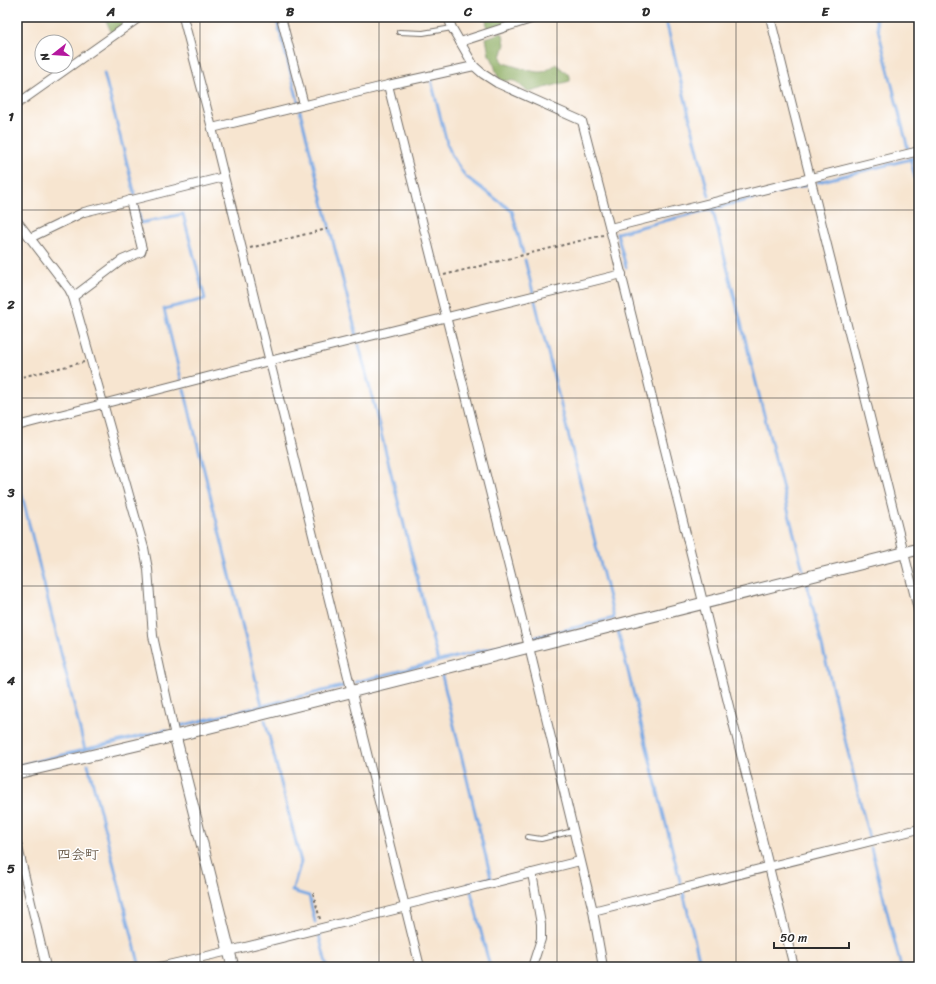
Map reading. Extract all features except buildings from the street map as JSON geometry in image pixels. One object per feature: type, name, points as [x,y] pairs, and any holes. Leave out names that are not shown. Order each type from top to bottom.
[{"type":"street","points":[[17,104],[140,17]]},
{"type":"street","points":[[183,17],[353,691],[420,967]]},
{"type":"street","points":[[281,17],[304,105]]},
{"type":"street","points":[[448,17],[452,28],[474,66],[483,74],[497,83],[582,121],[611,230],[794,967]]},
{"type":"street","points":[[460,42],[537,17]]},
{"type":"street","points":[[770,17],[919,613]]},
{"type":"street","points":[[212,128],[388,85],[474,66]]},
{"type":"street","points":[[388,85],[529,647],[593,911],[602,967]]},
{"type":"street","points":[[611,230],[919,151]]},
{"type":"street","points":[[30,238],[84,212],[224,177]]},
{"type":"street","points":[[73,297],[122,260],[141,252],[142,249],[130,200]]},
{"type":"street","points":[[17,221],[69,289],[73,297],[104,404],[144,548],[148,569],[153,636],[175,736],[233,967]]},
{"type":"street","points":[[17,426],[269,361],[622,274]]},
{"type":"street","points":[[17,773],[175,736],[919,549]]},
{"type":"street","points":[[593,911],[919,829]]},
{"type":"street","points":[[17,843],[46,967]]},
{"type":"street","points":[[159,967],[322,928],[532,874],[580,860]]},
{"type":"street","points":[[532,874],[541,924],[542,939],[532,967]]},
{"type":"lane","points":[[399,32],[423,33],[452,28]]},
{"type":"lane","points":[[528,837],[540,839],[573,831]]},
{"type":"path","points":[[242,250],[327,229]]},
{"type":"path","points":[[435,277],[611,230]]},
{"type":"path","points":[[17,378],[91,360]]},
{"type":"path","points":[[313,893],[322,928]]},
{"type":"green space","points":[[136,17],[112,34],[105,18]]},
{"type":"green space","points":[[486,17],[531,17],[487,30]]},
{"type":"green space","points":[[500,33],[503,34],[505,44],[501,57],[503,63],[538,72],[546,71],[556,64],[570,76],[570,81],[530,92],[515,81],[502,81],[498,77],[492,59],[489,55],[486,38]]},
{"type":"waterway","points":[[276,17],[298,101]]},
{"type":"waterway","points":[[665,17],[709,196]]},
{"type":"waterway","points":[[875,17],[908,149]]},
{"type":"waterway","points":[[104,73],[135,195]]},
{"type":"waterway","points":[[431,80],[447,143],[452,156],[465,176],[512,211],[523,253]]},
{"type":"waterway","points":[[300,111],[357,336]]},
{"type":"waterway","points":[[818,182],[919,157]]},
{"type":"waterway","points":[[910,158],[919,193]]},
{"type":"waterway","points":[[626,267],[617,233],[806,185]]},
{"type":"waterway","points":[[136,204],[141,223],[183,214],[205,299],[164,309],[181,379]]},
{"type":"waterway","points":[[712,207],[803,570]]},
{"type":"waterway","points":[[525,260],[533,292]]},
{"type":"waterway","points":[[532,638],[614,618],[535,301]]},
{"type":"waterway","points":[[359,345],[438,661]]},
{"type":"waterway","points":[[184,389],[262,705]]},
{"type":"waterway","points":[[17,475],[85,750]]},
{"type":"waterway","points":[[807,584],[869,838]]},
{"type":"waterway","points":[[618,631],[681,885]]},
{"type":"waterway","points":[[356,682],[519,641]]},
{"type":"waterway","points":[[442,676],[491,878],[469,884],[470,886]]},
{"type":"waterway","points":[[180,726],[343,686]]},
{"type":"waterway","points":[[265,720],[301,862],[292,891],[309,896],[315,922]]},
{"type":"waterway","points":[[17,766],[166,730]]},
{"type":"waterway","points":[[88,764],[140,967]]},
{"type":"waterway","points":[[871,848],[901,967]]},
{"type":"waterway","points":[[471,892],[490,967]]},
{"type":"waterway","points":[[683,892],[701,967]]},
{"type":"waterway","points":[[319,935],[327,967]]},
{"type":"district","name":"四会町","points":[[78,854]]}]
